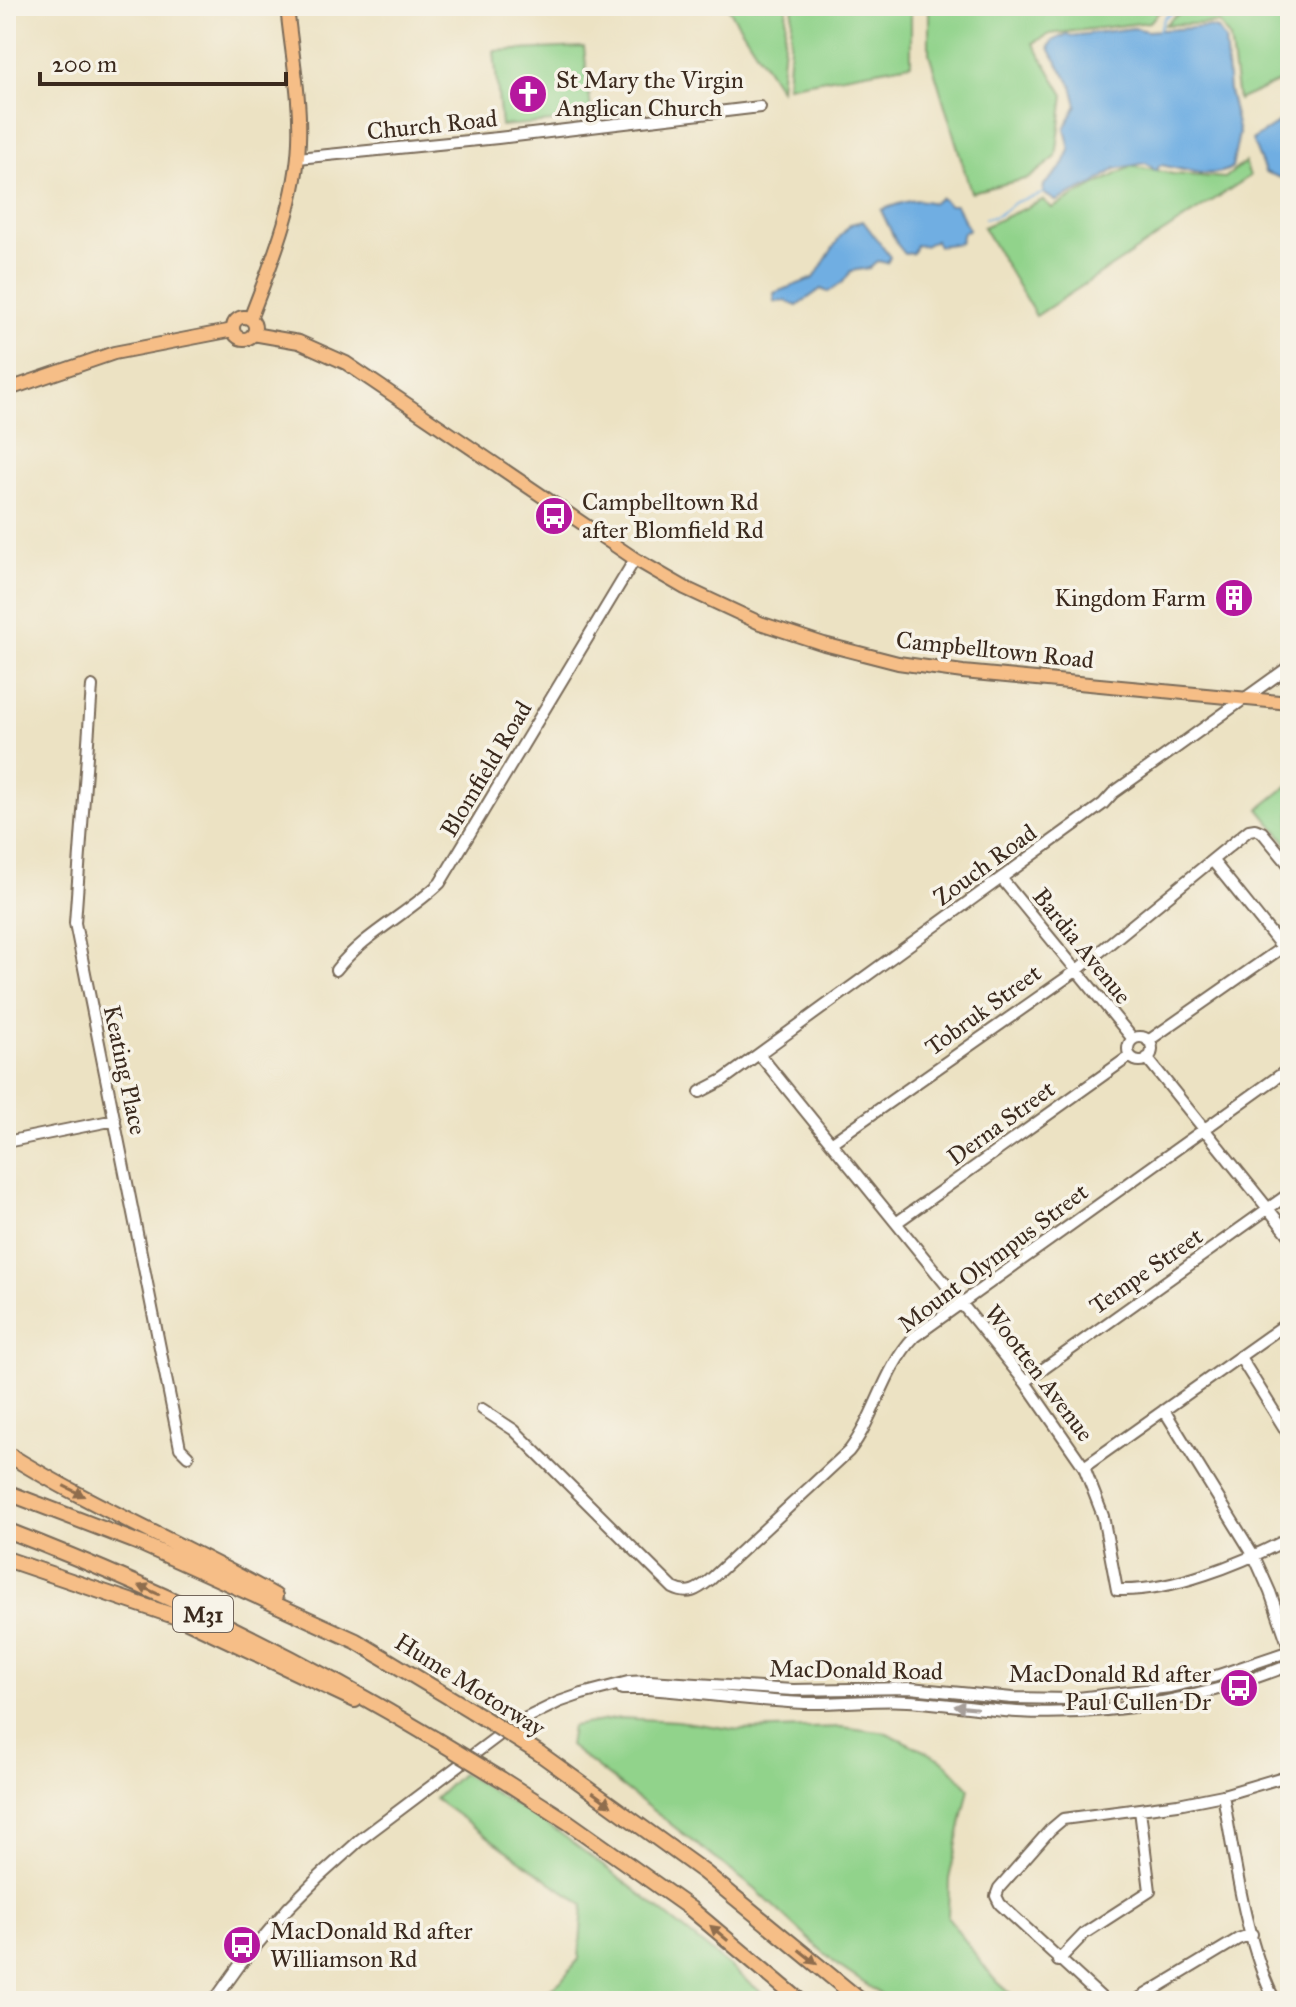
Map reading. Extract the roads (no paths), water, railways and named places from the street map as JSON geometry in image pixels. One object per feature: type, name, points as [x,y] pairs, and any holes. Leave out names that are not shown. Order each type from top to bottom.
[{"type":"highway","points":[[6,1453],[51,1479],[209,1558],[356,1641]]},
{"type":"highway","name":"Hume Motorway","points":[[6,1492],[142,1544],[356,1641],[539,1753],[704,1872],[861,2001]]},
{"type":"highway","name":"M31","points":[[6,1530],[75,1556],[215,1619],[393,1714],[568,1822],[691,1909],[800,2001]]},
{"type":"highway","points":[[6,1559],[183,1619],[338,1694],[393,1714]]},
{"type":"main road","points":[[250,319],[238,319],[233,330],[236,337],[244,340],[253,334],[255,328],[250,319],[286,215],[298,158],[299,120],[287,6]]},
{"type":"main road","points":[[6,390],[114,353],[233,330]]},
{"type":"main road","name":"Campbelltown Road","points":[[253,334],[299,342],[346,363],[635,559],[685,588],[760,623],[898,663],[1290,703]]},
{"type":"street","name":"Church Road","points":[[298,158],[512,137],[760,107]]},
{"type":"street","name":"Blomfield Road","points":[[336,970],[349,954],[440,883],[635,559]]},
{"type":"street","name":"Zouch Road","points":[[700,1092],[723,1080],[1290,666]]},
{"type":"street","name":"Keating Place","points":[[92,686],[75,923],[180,1448],[188,1456]]},
{"type":"street","points":[[1210,695],[1217,708],[1214,719]]},
{"type":"street","name":"Tobruk Street","points":[[831,1143],[1076,971],[1249,830],[1255,829],[1268,839],[1290,866]]},
{"type":"street","points":[[1148,1041],[1288,949],[1212,860]]},
{"type":"street","name":"Bardia Avenue","points":[[1001,878],[1133,1039]]},
{"type":"street","points":[[1143,1037],[1148,1041],[1151,1051],[1147,1058],[1137,1060],[1130,1056],[1128,1045],[1133,1039],[1143,1037]]},
{"type":"street","name":"Wootten Avenue","points":[[759,1054],[1025,1382],[1084,1467],[1106,1525],[1117,1590],[1181,1580],[1254,1556]]},
{"type":"street","name":"Derna Street","points":[[896,1223],[1130,1056]]},
{"type":"street","points":[[1147,1058],[1290,1236]]},
{"type":"street","name":"Mount Olympus Street","points":[[482,1409],[514,1430],[673,1588],[690,1593],[710,1580],[849,1451],[866,1426],[901,1351],[914,1337],[1290,1068]]},
{"type":"street","points":[[6,1142],[115,1120]]},
{"type":"street","name":"Tempe Street","points":[[1025,1382],[1290,1193]]},
{"type":"street","points":[[1084,1467],[1290,1321]]},
{"type":"street","points":[[1240,1357],[1290,1435]]},
{"type":"street","points":[[1164,1410],[1254,1556],[1290,1650]]},
{"type":"street","points":[[1254,1556],[1290,1538]]},
{"type":"street","name":"MacDonald Road","points":[[214,2001],[288,1908],[361,1839],[514,1724],[559,1702],[628,1682],[649,1681],[793,1690],[910,1688],[1012,1698],[1070,1699],[1170,1687],[1227,1673],[1290,1650]]},
{"type":"street","name":"MacDonald Road","points":[[608,1688],[807,1703],[896,1700],[1017,1712],[1060,1712],[1103,1710],[1176,1700],[1230,1686],[1290,1665]]},
{"type":"street","points":[[1105,2001],[1058,1961],[1000,1904],[997,1892],[1063,1819],[1140,1810],[1223,1795],[1290,1775]]},
{"type":"street","points":[[1223,1795],[1252,1934],[1275,2001]]},
{"type":"street","points":[[1058,1961],[1085,1933],[1150,1891],[1140,1810]]},
{"type":"street","points":[[1135,2001],[1238,1939],[1252,1934]]},
{"type":"water","points":[[1134,28],[1147,31],[1217,29],[1225,40],[1229,91],[1239,133],[1232,168],[1205,173],[1160,165],[1156,171],[1146,163],[1115,169],[1094,184],[1056,201],[1043,193],[1044,185],[1063,166],[1070,150],[1065,128],[1077,105],[1072,86],[1049,47],[1052,41],[1067,34]]},
{"type":"water","points":[[1290,115],[1290,175],[1281,178],[1265,172],[1252,140]]},
{"type":"water","points":[[940,198],[950,205],[956,205],[969,230],[963,232],[960,243],[938,246],[935,240],[925,246],[916,245],[913,253],[905,254],[881,210],[912,201],[933,203]]},
{"type":"water","points":[[863,221],[890,257],[887,263],[878,261],[870,268],[851,271],[843,282],[828,292],[821,289],[797,306],[786,301],[775,302],[774,293],[814,278],[841,235],[851,224]]},
{"type":"waterway","points":[[1159,30],[1165,17],[1185,6]]},
{"type":"waterway","points":[[985,218],[998,215],[1016,202],[1043,193]]},
{"type":"place","name":"St Mary the Virgin Anglican Church","points":[[528,94]]},
{"type":"place","name":"Campbelltown Rd after Blomfield Rd","points":[[554,516]]},
{"type":"place","name":"Kingdom Farm","points":[[1234,598]]},
{"type":"place","name":"MacDonald Rd after Paul Cullen Dr","points":[[1239,1688]]},
{"type":"place","name":"MacDonald Rd after Williamson Rd","points":[[242,1945]]}]
